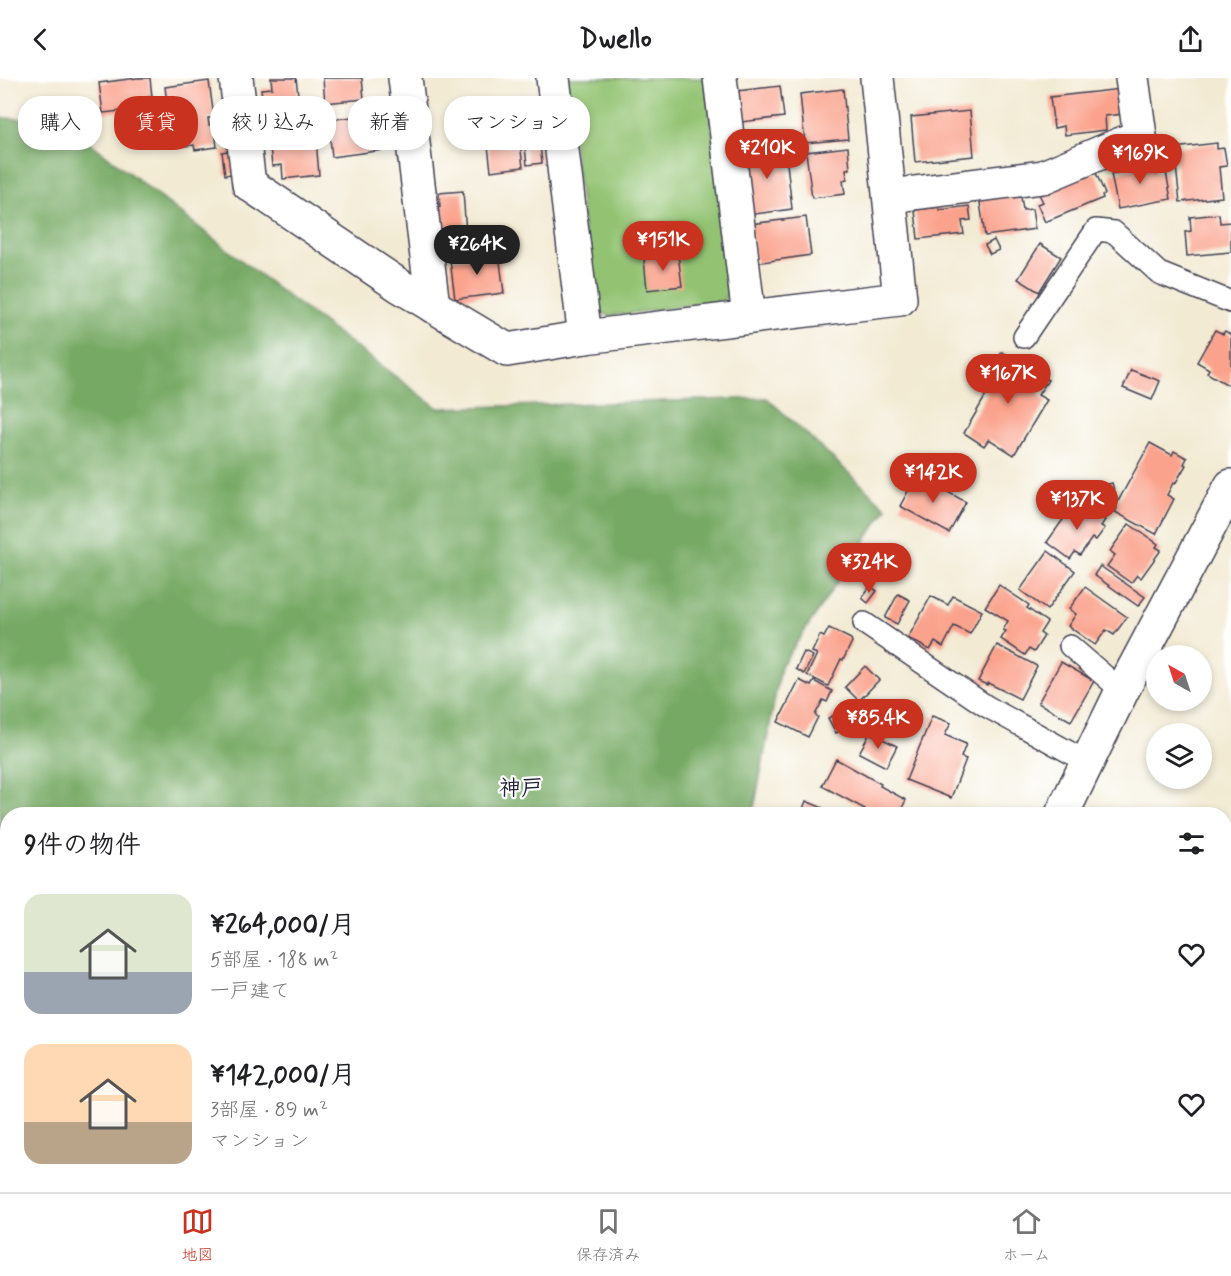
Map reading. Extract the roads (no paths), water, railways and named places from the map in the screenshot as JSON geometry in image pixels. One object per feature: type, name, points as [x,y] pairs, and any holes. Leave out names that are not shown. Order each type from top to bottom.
[{"type":"street","points":[[236,78],[249,184],[433,306],[507,350],[585,337],[900,299],[878,78]]},
{"type":"street","points":[[405,78],[433,306]]},
{"type":"street","points":[[553,78],[585,337]]},
{"type":"street","points":[[720,78],[749,317]]},
{"type":"street","points":[[890,196],[1043,177],[1140,136],[1132,78]]},
{"type":"street","points":[[1065,807],[1122,691],[1231,486]]},
{"type":"lane","points":[[1024,337],[1096,230],[1114,232],[1160,273],[1231,302]]},
{"type":"lane","points":[[864,623],[986,706],[1087,762]]},
{"type":"lane","points":[[1070,646],[1122,691]]},
{"type":"district","name":"神戸","points":[[521,787]]}]
